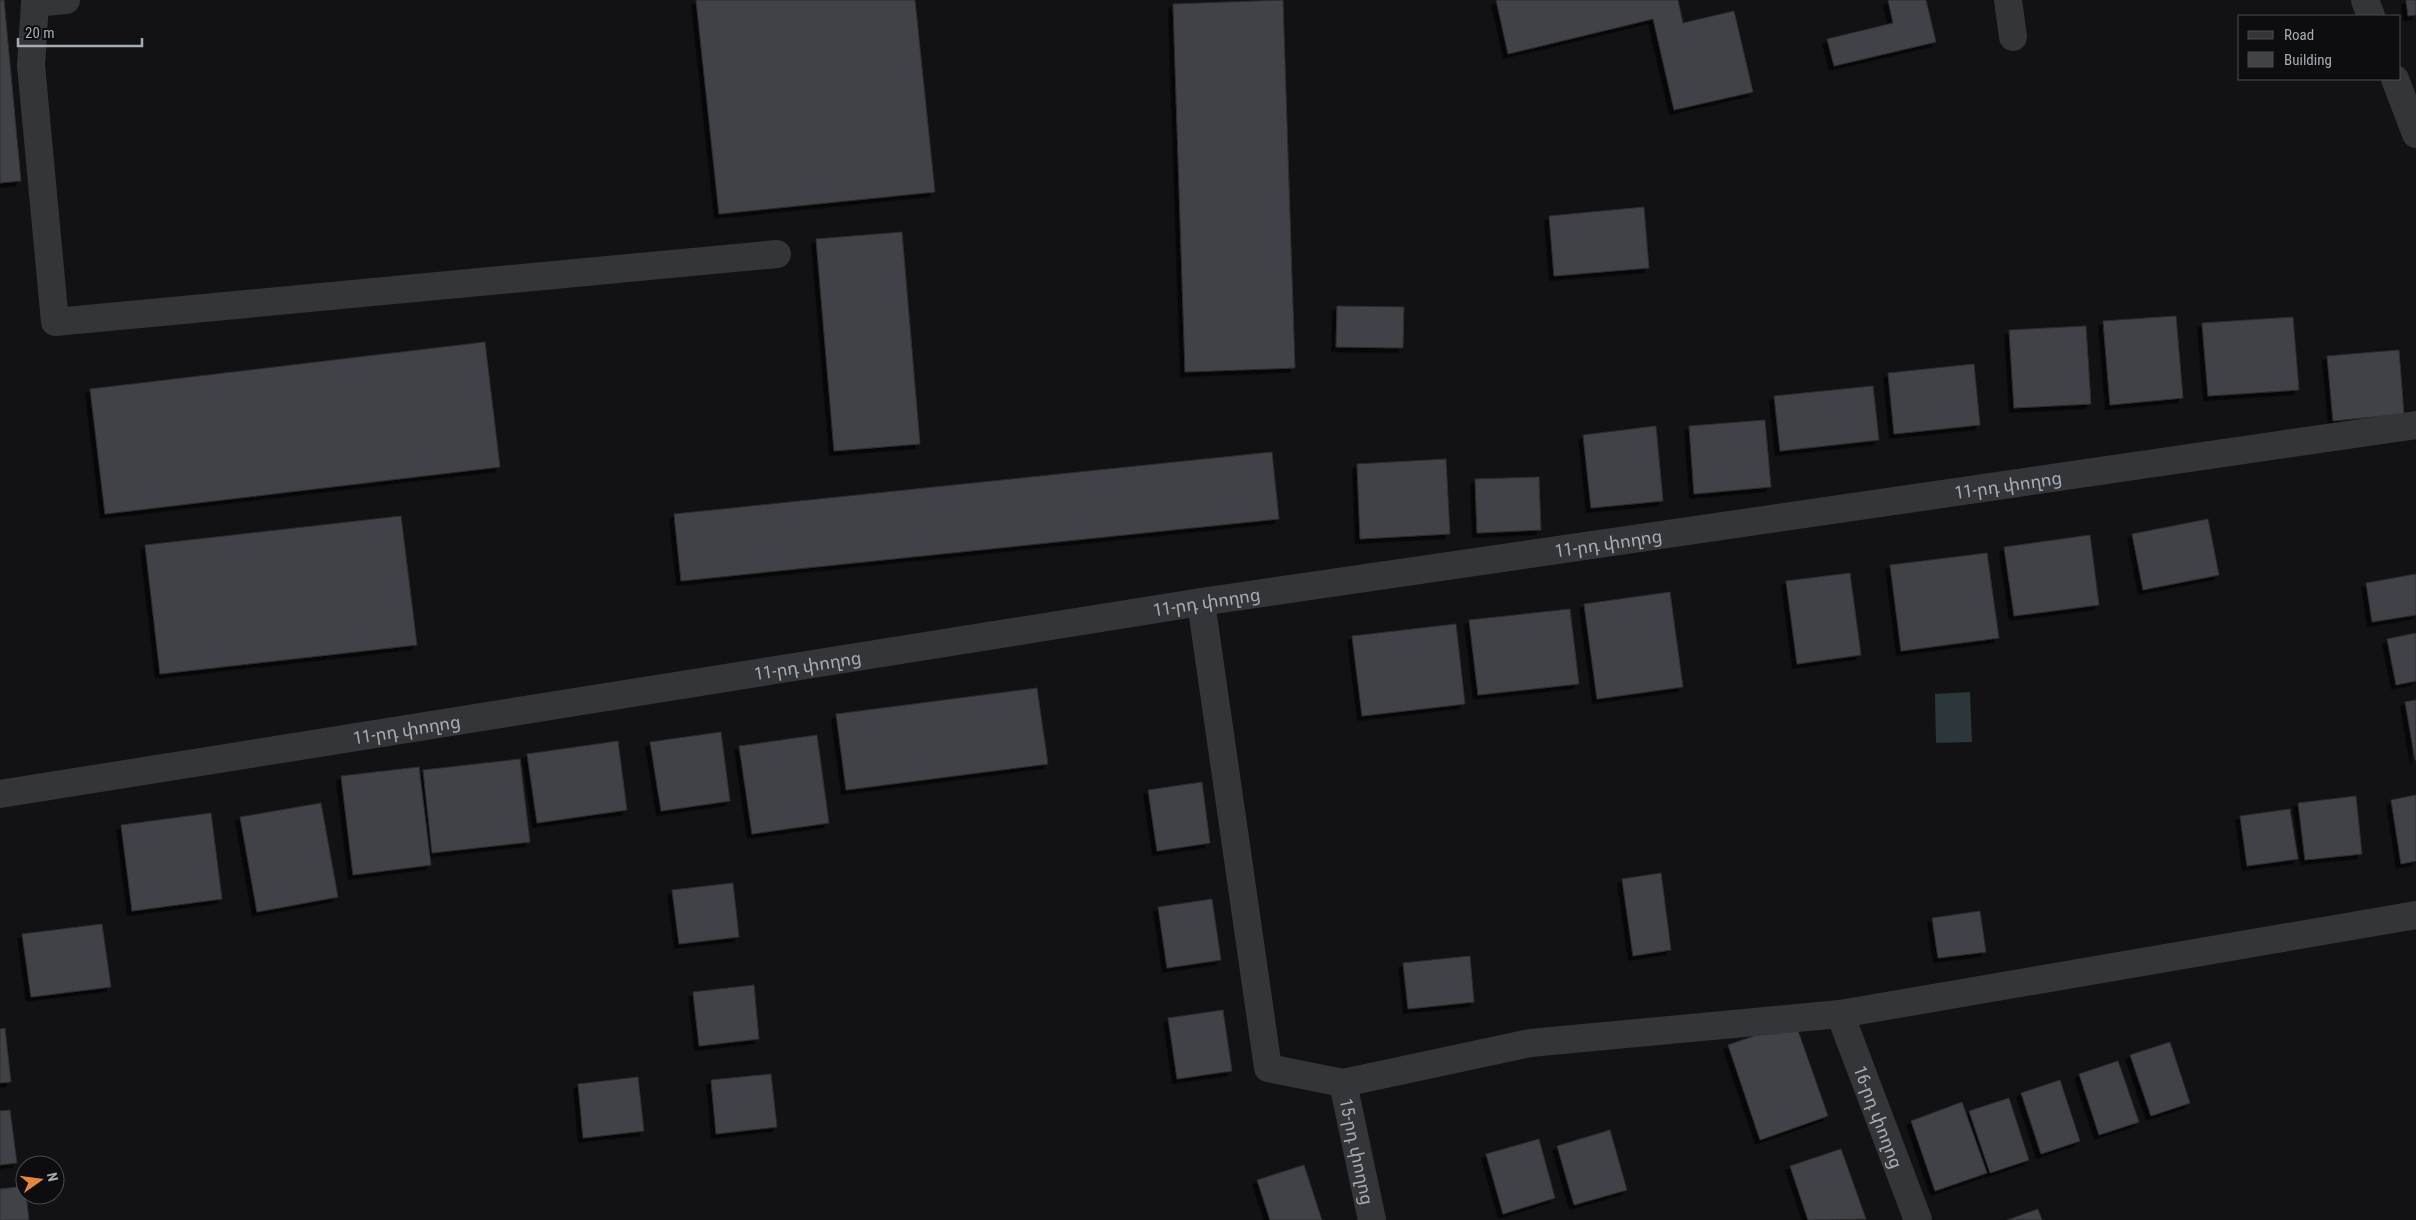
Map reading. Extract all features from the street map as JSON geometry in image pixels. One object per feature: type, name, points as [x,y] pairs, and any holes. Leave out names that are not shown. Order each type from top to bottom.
[{"type":"street","points":[[66,0],[35,3],[31,65],[56,322],[777,254]]},
{"type":"street","points":[[2008,0],[2013,37]]},
{"type":"street","points":[[2365,0],[2371,15]]},
{"type":"street","points":[[2395,80],[2416,134]]},
{"type":"street","name":"11-րդ փողոց","points":[[0,790],[1201,602],[2416,425]]},
{"type":"street","points":[[1201,602],[1268,1068],[1343,1082],[1530,1043],[1840,1014],[2416,915]]},
{"type":"street","name":"16-րդ փողոց","points":[[1840,1014],[1918,1220]]},
{"type":"street","name":"15-րդ փողոց","points":[[1343,1082],[1372,1220]]},
{"type":"shaded area","points":[[1970,692],[1972,742],[1936,743],[1935,694]]},
{"type":"building","points":[[0,0],[4,0],[21,181],[0,183]]},
{"type":"building","points":[[696,0],[915,0],[935,192],[719,214]]},
{"type":"building","points":[[1283,0],[1295,368],[1185,372],[1173,4]]},
{"type":"building","points":[[1496,0],[1678,0],[1683,23],[1734,11],[1753,92],[1674,110],[1653,19],[1508,54]]},
{"type":"building","points":[[1888,0],[1926,0],[1936,42],[1834,66],[1827,39],[1893,23]]},
{"type":"building","points":[[2406,0],[2416,0],[2416,15],[2408,16]]},
{"type":"building","points":[[1644,207],[1649,268],[1554,276],[1549,216]]},
{"type":"building","points":[[902,232],[920,444],[834,451],[816,239]]},
{"type":"building","points":[[1337,306],[1404,307],[1403,348],[1336,347]]},
{"type":"building","points":[[2176,316],[2183,398],[2110,405],[2103,321]]},
{"type":"building","points":[[2293,317],[2299,390],[2208,396],[2202,323]]},
{"type":"building","points":[[2086,326],[2091,404],[2014,408],[2009,330]]},
{"type":"building","points":[[485,342],[500,467],[105,514],[90,389]]},
{"type":"building","points":[[2399,350],[2404,414],[2333,421],[2327,356]]},
{"type":"building","points":[[1974,364],[1980,425],[1894,434],[1888,373]]},
{"type":"building","points":[[1873,386],[1879,440],[1780,451],[1774,396]]},
{"type":"building","points":[[1765,420],[1771,487],[1694,494],[1689,426]]},
{"type":"building","points":[[1656,426],[1663,501],[1591,508],[1583,435]]},
{"type":"building","points":[[1272,452],[1279,519],[681,581],[674,514]]},
{"type":"building","points":[[1446,459],[1450,534],[1360,539],[1357,464]]},
{"type":"building","points":[[1539,477],[1541,530],[1477,533],[1475,479]]},
{"type":"building","points":[[401,516],[417,645],[160,674],[145,545]]},
{"type":"building","points":[[2208,519],[2219,575],[2143,590],[2132,534]]},
{"type":"building","points":[[2090,535],[2099,605],[2014,616],[2004,547]]},
{"type":"building","points":[[1987,553],[1999,638],[1901,651],[1890,565]]},
{"type":"building","points":[[1850,573],[1861,655],[1797,664],[1786,581]]},
{"type":"building","points":[[2416,574],[2416,615],[2372,622],[2366,583]]},
{"type":"building","points":[[1670,592],[1683,687],[1597,699],[1584,604]]},
{"type":"building","points":[[1570,609],[1579,684],[1478,695],[1469,620]]},
{"type":"building","points":[[1456,624],[1465,704],[1362,716],[1352,636]]},
{"type":"building","points":[[2416,633],[2416,681],[2396,685],[2387,639]]},
{"type":"building","points":[[1037,688],[1048,764],[846,790],[836,714]]},
{"type":"building","points":[[2416,700],[2416,760],[2415,760],[2405,702]]},
{"type":"building","points":[[721,732],[730,801],[661,811],[650,742]]},
{"type":"building","points":[[817,735],[829,823],[752,834],[739,746]]},
{"type":"building","points":[[618,741],[627,810],[537,823],[527,754]]},
{"type":"building","points":[[520,759],[530,842],[432,853],[423,770]]},
{"type":"building","points":[[419,767],[431,865],[353,875],[341,776]]},
{"type":"building","points":[[1202,782],[1210,843],[1157,851],[1148,790]]},
{"type":"building","points":[[2416,795],[2416,861],[2401,864],[2391,800]]},
{"type":"building","points":[[2356,796],[2362,854],[2305,860],[2298,803]]},
{"type":"building","points":[[321,803],[338,897],[257,912],[240,817]]},
{"type":"building","points":[[2290,809],[2298,859],[2247,866],[2240,816]]},
{"type":"building","points":[[211,813],[222,899],[132,911],[121,825]]},
{"type":"building","points":[[1661,873],[1671,950],[1633,956],[1622,879]]},
{"type":"building","points":[[733,883],[739,937],[679,944],[672,890]]},
{"type":"building","points":[[1212,899],[1221,960],[1167,968],[1158,907]]},
{"type":"building","points":[[1980,911],[1986,952],[1938,958],[1932,918]]},
{"type":"building","points":[[102,924],[111,987],[31,997],[22,934]]},
{"type":"building","points":[[1470,956],[1474,1002],[1408,1009],[1403,963]]},
{"type":"building","points":[[754,985],[759,1039],[699,1046],[693,992]]},
{"type":"building","points":[[1223,1010],[1232,1071],[1177,1079],[1168,1018]]},
{"type":"building","points":[[1795,1022],[1828,1116],[1760,1140],[1728,1045]]},
{"type":"building","points":[[5,1028],[11,1082],[0,1083],[0,1029]]},
{"type":"building","points":[[2170,1042],[2190,1103],[2151,1116],[2130,1055]]},
{"type":"building","points":[[2118,1061],[2139,1122],[2099,1135],[2079,1074]]},
{"type":"building","points":[[771,1074],[777,1127],[716,1134],[711,1080]]},
{"type":"building","points":[[638,1077],[644,1131],[583,1138],[578,1084]]},
{"type":"building","points":[[2060,1080],[2080,1141],[2041,1154],[2021,1093]]},
{"type":"building","points":[[2009,1098],[2029,1160],[1990,1173],[1969,1111]]},
{"type":"building","points":[[1962,1102],[1987,1173],[1935,1191],[1911,1121]]},
{"type":"building","points":[[10,1110],[16,1155],[15,1163],[0,1165],[0,1111]]},
{"type":"building","points":[[1610,1130],[1627,1190],[1574,1205],[1557,1146]]},
{"type":"building","points":[[1539,1139],[1555,1198],[1503,1214],[1486,1154]]},
{"type":"building","points":[[1841,1149],[1866,1219],[1808,1220],[1790,1166]]},
{"type":"building","points":[[1304,1165],[1322,1220],[1270,1220],[1257,1180]]},
{"type":"building","points":[[15,1187],[15,1205],[27,1205],[29,1220],[0,1220],[0,1189]]},
{"type":"building","points":[[2038,1209],[2042,1220],[2007,1220]]}]
